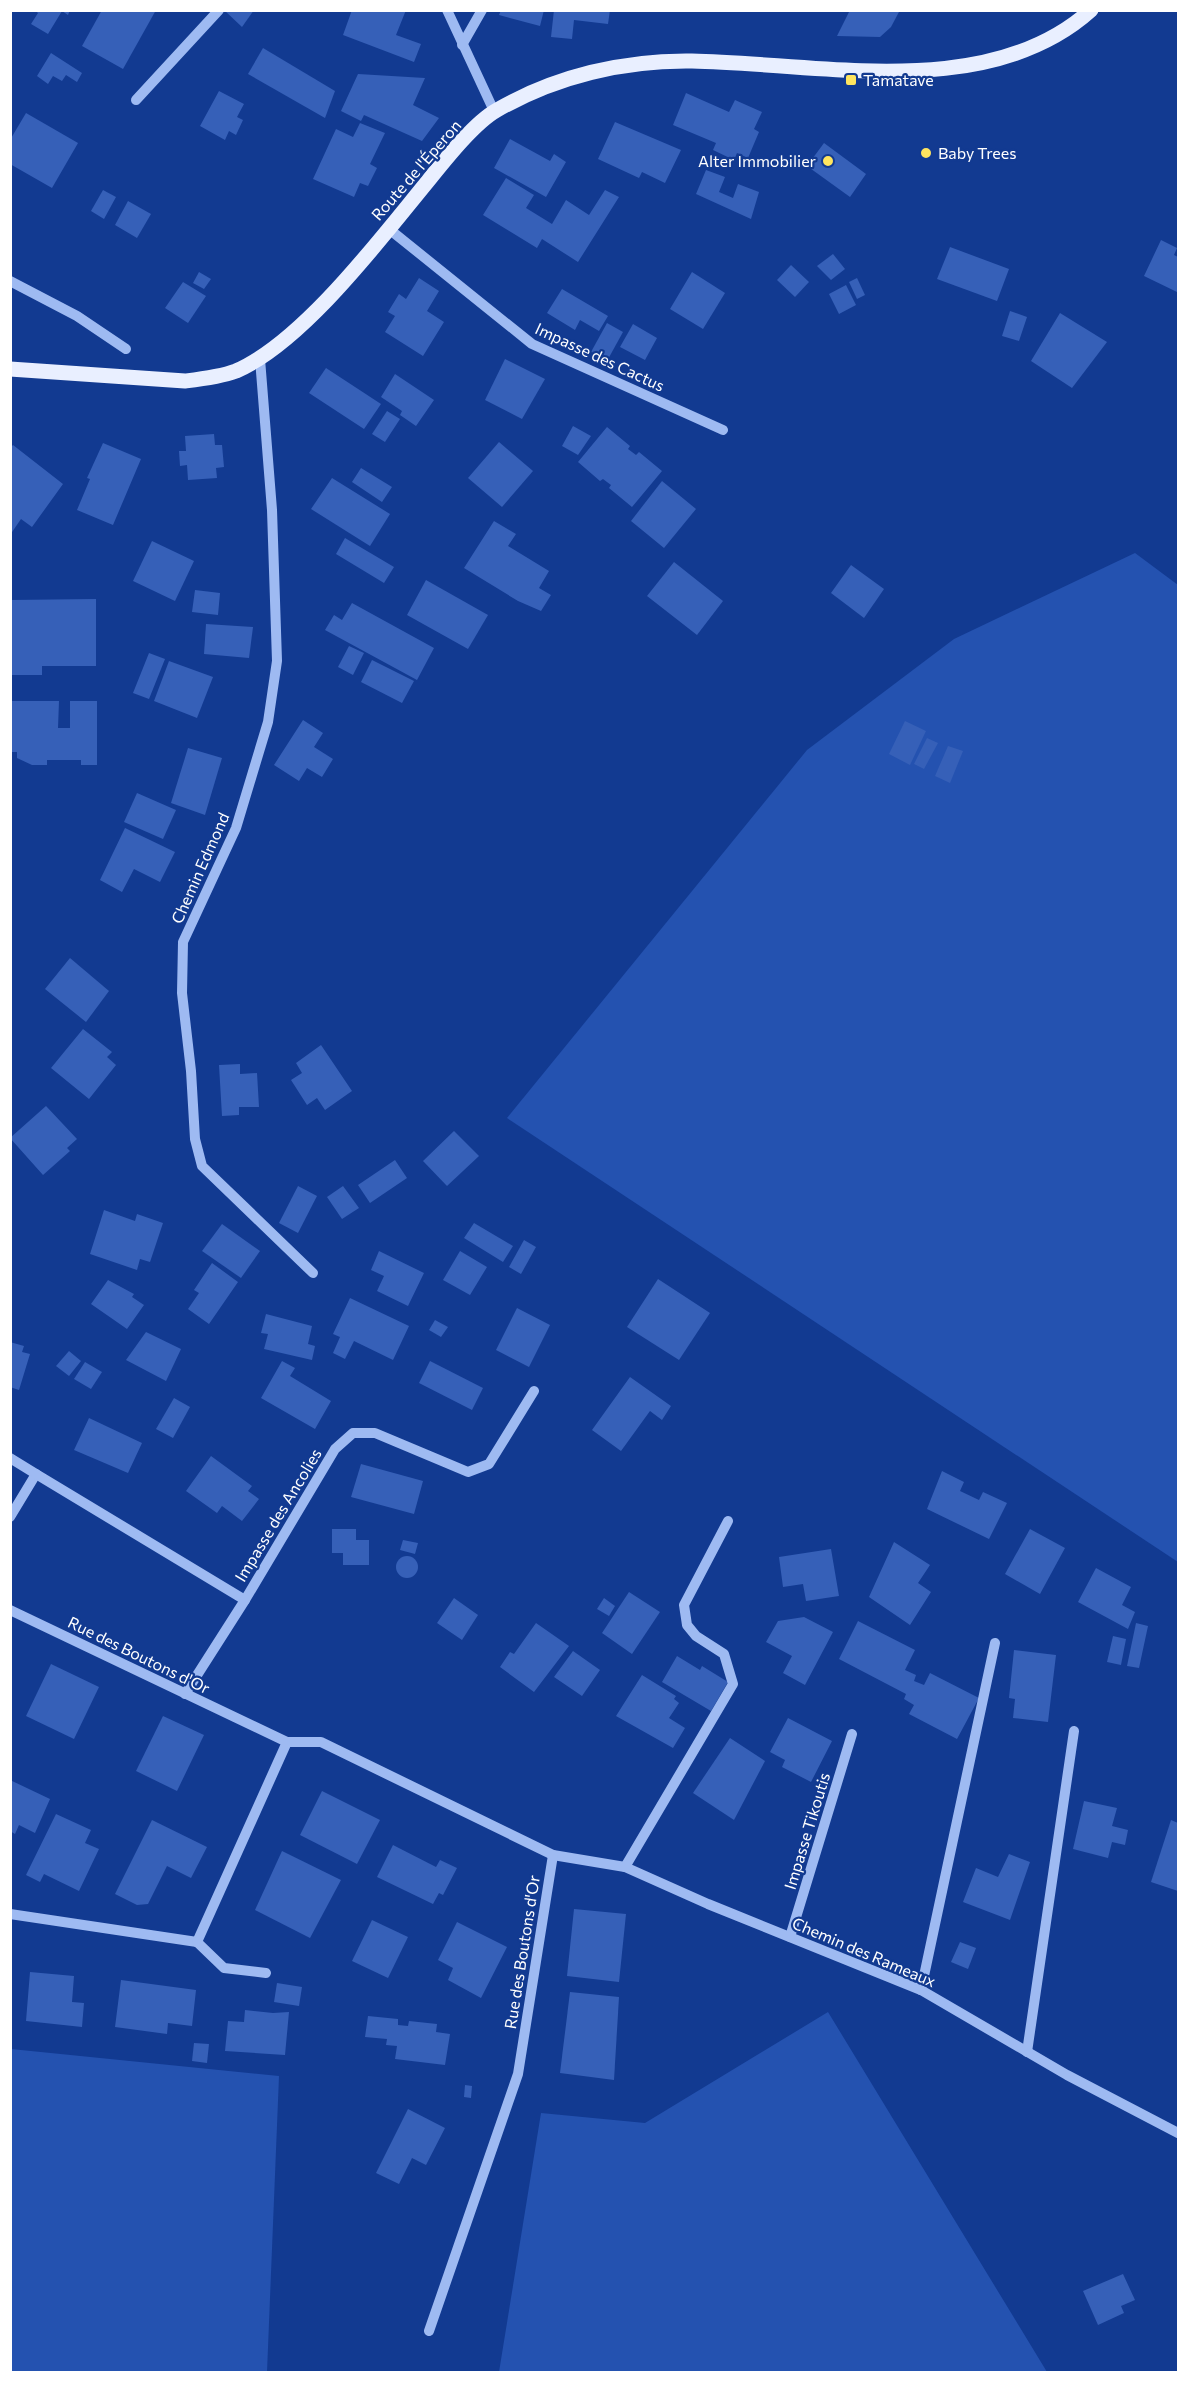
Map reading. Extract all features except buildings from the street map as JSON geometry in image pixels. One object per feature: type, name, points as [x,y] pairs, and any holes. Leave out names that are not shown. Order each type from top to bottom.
[{"type":"main road","name":"Route de l'Éperon","points":[[10,369],[185,381],[212,378],[235,371],[260,359],[321,305],[389,229],[451,153],[494,111],[543,87],[592,71],[648,63],[691,61],[905,70],[964,66],[1005,57],[1051,39],[1091,10]]},
{"type":"street","points":[[136,100],[219,10]]},
{"type":"street","points":[[447,10],[494,111]]},
{"type":"street","points":[[462,45],[482,10]]},
{"type":"street","name":"Impasse des Cactus","points":[[389,229],[532,344],[723,430]]},
{"type":"street","points":[[10,281],[77,316],[126,349]]},
{"type":"street","name":"Chemin Edmond","points":[[260,359],[272,510],[277,661],[268,722],[236,828],[183,942],[182,993],[191,1071],[195,1139],[202,1166],[313,1273]]},
{"type":"street","name":"Impasse des Ancolies","points":[[185,1694],[246,1600],[335,1449],[353,1433],[375,1433],[468,1472],[489,1464],[534,1391]]},
{"type":"street","name":"Impasse des Ancolies","points":[[10,1458],[246,1600]]},
{"type":"street","points":[[10,1517],[36,1474]]},
{"type":"street","points":[[625,1867],[734,1684],[724,1654],[696,1636],[687,1625],[684,1605],[728,1521]]},
{"type":"street","name":"Rue des Boutons d'Or","points":[[10,1610],[287,1743],[321,1742],[553,1855],[518,2074],[429,2331]]},
{"type":"street","points":[[921,1990],[995,1643]]},
{"type":"street","points":[[1027,2052],[1074,1731]]},
{"type":"street","name":"Impasse Tikoutis","points":[[790,1937],[852,1734]]},
{"type":"street","points":[[197,1942],[287,1743]]},
{"type":"street","name":"Chemin des Rameaux","points":[[553,1855],[625,1867],[921,1990],[1027,2052],[1179,2133]]},
{"type":"street","points":[[10,1914],[197,1942],[224,1968],[266,1973]]},
{"type":"shaded area","points":[[1135,553],[1178,585],[1178,1562],[507,1118],[807,750],[954,639]]},
{"type":"shaded area","points":[[828,2012],[1047,2372],[499,2372],[541,2113],[645,2123]]},
{"type":"shaded area","points":[[11,2049],[279,2076],[267,2372],[11,2372]]},
{"type":"place","name":"Tamatave","points":[[851,80]]},
{"type":"place","name":"Baby Trees","points":[[926,153]]},
{"type":"place","name":"Alter Immobilier","points":[[828,161]]}]
